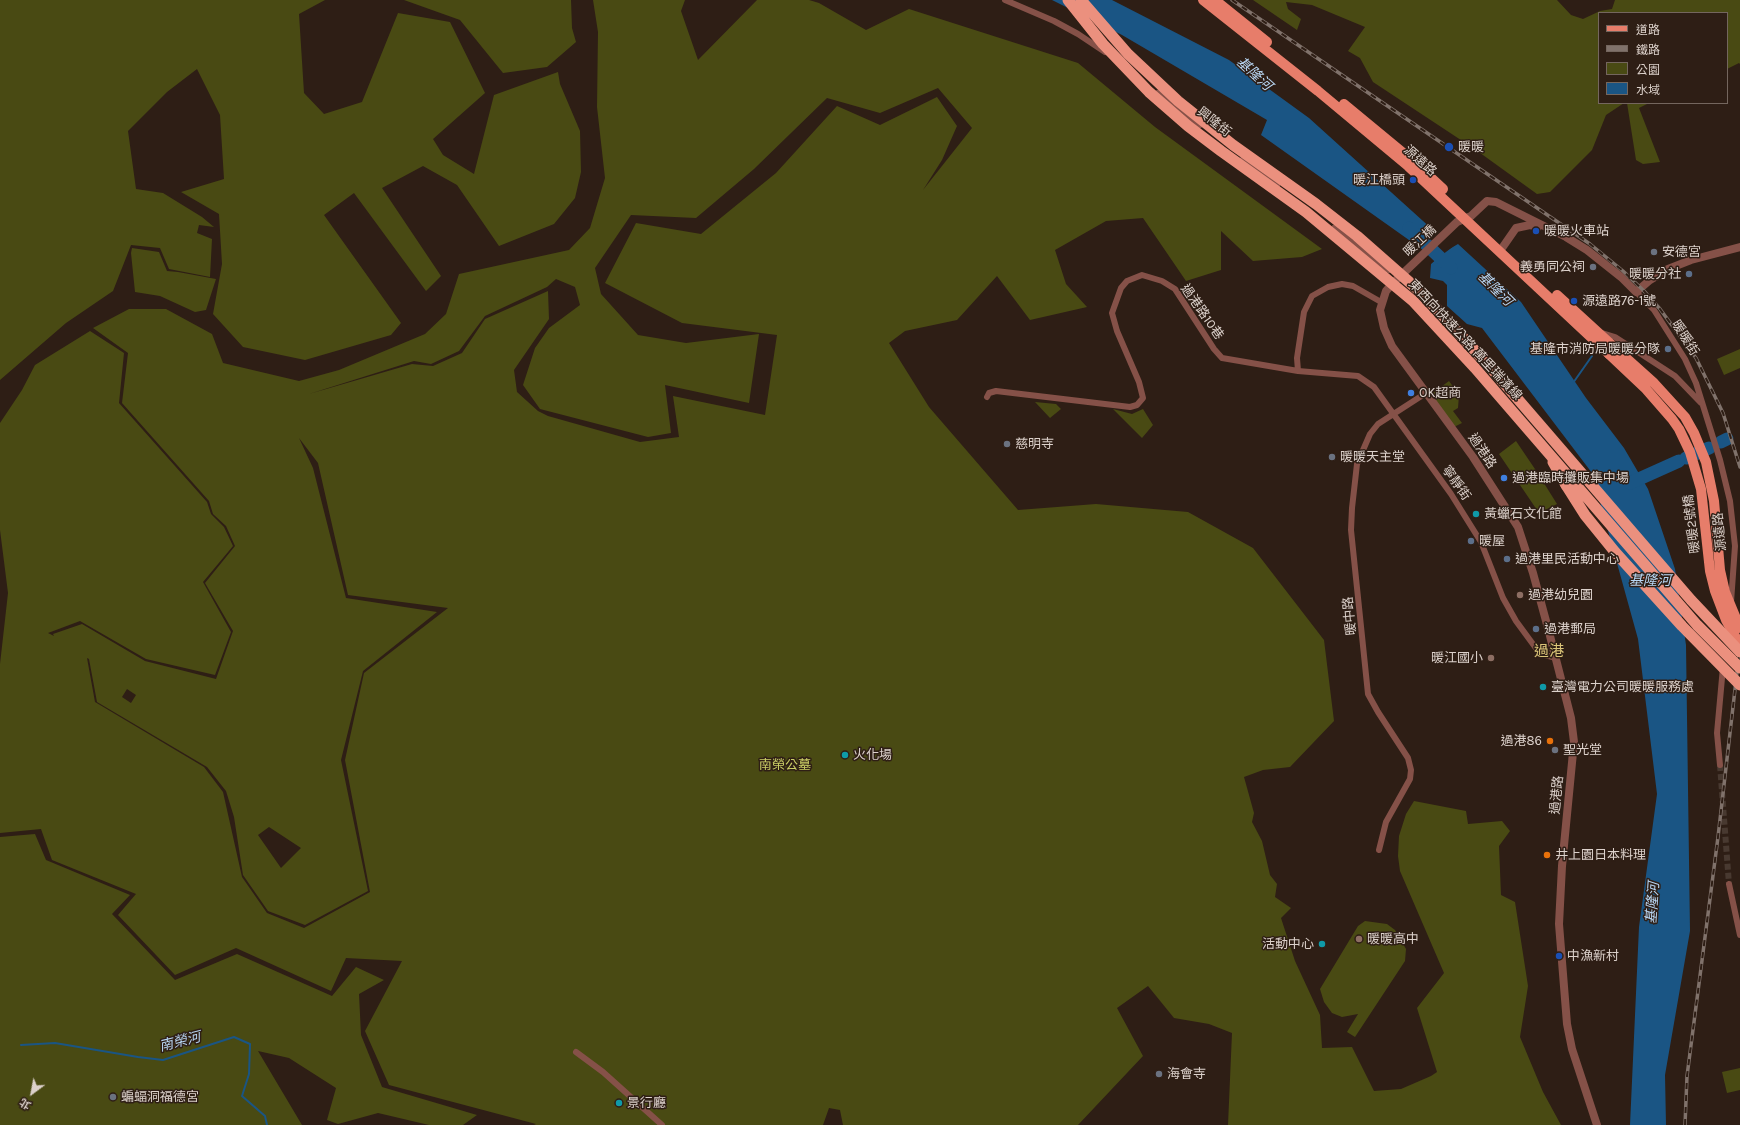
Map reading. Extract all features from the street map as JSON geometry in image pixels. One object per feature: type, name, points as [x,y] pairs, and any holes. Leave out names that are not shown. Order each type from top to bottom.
[{"type":"highway","name":"東西向快速公路 萬里瑞濱線","points":[[1068,0],[1103,44],[1160,101],[1221,151],[1306,212],[1383,274],[1413,301],[1475,368],[1550,457],[1697,625],[1740,668]]},
{"type":"highway","name":"東西向快速公路 萬里瑞濱線","points":[[1081,0],[1128,54],[1178,102],[1232,145],[1316,204],[1357,236],[1424,295],[1491,368],[1691,600],[1740,652]]},
{"type":"highway","points":[[1550,457],[1585,515],[1615,552],[1682,626],[1740,685]]},
{"type":"main road","name":"源遠路","points":[[1203,0],[1318,91],[1408,166],[1464,219],[1502,249],[1598,332],[1612,351]]},
{"type":"main road","name":"源遠路","points":[[1215,0],[1413,161],[1464,219]]},
{"type":"main road","name":"源遠路","points":[[1502,249],[1612,351]]},
{"type":"main road","name":"暖暖2號橋","points":[[1612,351],[1654,383],[1685,417],[1694,433],[1706,462],[1714,501],[1720,570],[1725,592],[1740,628]]},
{"type":"main road","name":"暖暖2號橋","points":[[1612,351],[1672,419],[1679,429],[1690,452],[1701,489],[1710,571],[1715,591],[1726,620],[1740,645]]},
{"type":"street","name":"興隆街","points":[[1006,0],[1054,21],[1078,34],[1104,51],[1399,277]]},
{"type":"street","name":"暖暖街","points":[[1464,219],[1487,201],[1496,202],[1545,228],[1566,237],[1587,250],[1621,276],[1654,310],[1685,358],[1703,404]]},
{"type":"street","name":"暖江橋","points":[[1399,277],[1464,219]]},
{"type":"street","name":"暖暖街","points":[[1502,249],[1516,228],[1530,225],[1545,228]]},
{"type":"street","points":[[1636,292],[1650,280],[1668,269],[1691,260],[1740,247]]},
{"type":"street","name":"過港路10巷","points":[[987,397],[989,393],[996,391],[1130,407],[1137,405],[1143,398],[1139,382],[1116,331],[1112,313],[1121,288],[1127,281],[1142,276],[1162,281],[1175,289],[1214,349],[1222,358],[1298,371]]},
{"type":"street","points":[[1298,371],[1297,358],[1304,312],[1312,296],[1328,287],[1342,284],[1353,286],[1381,302],[1386,291],[1399,277]]},
{"type":"street","name":"過港路","points":[[1381,302],[1381,319],[1390,342],[1473,457],[1518,526],[1533,573],[1556,658],[1571,718],[1574,742],[1562,866],[1559,924],[1561,956],[1567,1024],[1572,1049],[1597,1125]]},
{"type":"street","name":"源遠路","points":[[1598,332],[1615,337],[1675,376],[1703,404],[1720,460],[1730,501],[1735,546],[1733,585],[1724,651],[1717,733],[1720,765]]},
{"type":"street","name":"寧靜街","points":[[1298,371],[1358,376],[1374,387],[1451,494],[1481,542],[1503,598],[1516,621],[1538,651],[1556,658]]},
{"type":"street","name":"暖中路","points":[[1379,850],[1386,822],[1410,779],[1411,770],[1408,758],[1368,694],[1351,530],[1352,508],[1357,464],[1370,434],[1378,424],[1426,393]]},
{"type":"street","points":[[1729,884],[1740,935]]},
{"type":"street","points":[[576,1052],[603,1072],[662,1125]]},
{"type":"green space","points":[[0,0],[325,0],[299,14],[304,93],[324,114],[362,102],[398,13],[450,22],[485,93],[433,139],[443,155],[474,174],[494,95],[558,72],[560,84],[580,131],[581,172],[575,198],[554,224],[499,246],[457,185],[423,166],[382,188],[441,276],[426,291],[354,193],[324,215],[401,323],[391,335],[305,360],[243,347],[213,314],[222,264],[219,214],[181,192],[224,179],[220,115],[197,69],[167,92],[128,131],[136,189],[163,193],[202,217],[214,227],[199,225],[197,233],[212,239],[210,277],[169,269],[160,248],[131,245],[113,291],[66,323],[0,380]]},
{"type":"green space","points":[[404,0],[571,0],[572,28],[576,42],[547,67],[503,73],[460,20]]},
{"type":"green space","name":"南榮公墓","points":[[593,0],[685,0],[681,11],[698,60],[757,0],[809,0],[819,3],[866,30],[909,9],[1078,63],[1155,127],[1322,249],[1302,257],[1253,261],[1221,231],[1221,270],[1186,281],[1143,218],[1106,221],[1055,250],[1066,284],[1087,307],[1030,320],[997,276],[957,320],[905,331],[889,343],[929,407],[1018,510],[1096,504],[1188,512],[1253,548],[1324,640],[1334,721],[1290,767],[1263,770],[1244,777],[1254,813],[1252,822],[1262,841],[1270,875],[1277,884],[1275,897],[1291,908],[1281,918],[1295,961],[1320,1015],[1322,1048],[1352,1047],[1374,1091],[1401,1089],[1437,1072],[1417,1008],[1444,973],[1400,871],[1398,856],[1399,836],[1406,814],[1414,801],[1466,811],[1468,824],[1502,821],[1510,831],[1499,846],[1501,895],[1515,902],[1528,986],[1520,1037],[1543,1092],[1561,1125],[1228,1125],[1232,1033],[1209,1024],[1174,1018],[1148,986],[1117,1008],[1143,1056],[1078,1125],[843,1125],[840,1110],[829,1108],[823,1125],[534,1125],[536,1124],[389,1085],[365,1031],[402,961],[346,958],[331,991],[236,948],[175,975],[118,915],[136,894],[52,860],[41,829],[0,833],[0,664],[8,593],[0,530],[0,423],[22,390],[35,365],[90,331],[124,353],[119,403],[207,502],[211,514],[224,527],[233,546],[203,582],[231,632],[215,675],[146,659],[80,621],[48,633],[54,636],[53,634],[82,624],[145,661],[216,679],[233,631],[205,583],[235,546],[226,526],[213,514],[209,501],[122,403],[128,353],[93,328],[129,309],[166,309],[212,334],[223,363],[299,381],[339,370],[425,334],[446,314],[459,274],[569,250],[590,228],[605,178],[597,107],[598,32]],"holes":[[[938,88],[972,128],[923,190],[942,160],[957,126],[937,97],[880,125],[837,106],[776,173],[701,234],[636,223],[605,283],[682,323],[777,335],[765,415],[673,396],[679,437],[640,442],[548,416],[538,411],[517,392],[514,370],[549,319],[548,291],[485,319],[462,353],[433,366],[412,364],[309,394],[414,361],[431,364],[459,351],[485,316],[547,287],[556,279],[575,287],[580,305],[549,328],[535,348],[523,385],[540,409],[648,437],[671,433],[665,385],[749,403],[759,334],[686,343],[638,335],[601,294],[595,268],[631,215],[696,218],[754,169],[827,98],[880,113]],[[299,438],[318,463],[348,595],[448,608],[364,673],[345,760],[370,892],[304,928],[267,913],[242,877],[223,792],[204,767],[95,702],[87,658],[89,659],[97,702],[207,767],[226,791],[234,817],[243,875],[268,911],[305,925],[368,891],[341,760],[363,671],[437,612],[346,598],[313,468]],[[127,689],[136,695],[131,703],[122,697]],[[269,827],[301,848],[281,868],[258,835]]]},
{"type":"green space","points":[[1253,0],[1557,0],[1571,15],[1583,19],[1600,11],[1612,9],[1615,0],[1740,0],[1740,64],[1739,63],[1728,68],[1728,12],[1598,12],[1598,104],[1622,104],[1606,115],[1592,150],[1550,192],[1537,194],[1476,150],[1373,82],[1360,58],[1348,51],[1365,27],[1312,5],[1286,2],[1288,9],[1301,19],[1297,30]]},
{"type":"green space","points":[[1627,104],[1647,104],[1639,108],[1660,162],[1643,164],[1636,160]]},
{"type":"green space","points":[[132,248],[159,252],[167,271],[216,279],[206,310],[195,312],[160,296],[135,292],[131,253]]},
{"type":"green space","points":[[1740,349],[1740,368],[1724,375],[1717,359]]},
{"type":"green space","points":[[1449,381],[1459,395],[1458,408],[1453,411],[1462,423],[1454,427],[1430,395]]},
{"type":"green space","points":[[1035,402],[1056,404],[1061,409],[1050,418]]},
{"type":"green space","points":[[1113,409],[1132,414],[1143,409],[1153,425],[1142,438]]},
{"type":"green space","points":[[1516,441],[1557,504],[1539,513],[1499,454]]},
{"type":"green space","points":[[35,834],[46,860],[130,895],[112,914],[175,980],[237,954],[332,996],[356,967],[384,980],[359,994],[361,1035],[382,1087],[477,1115],[463,1125],[429,1125],[378,1113],[338,1124],[327,1120],[336,1088],[289,1058],[258,1051],[302,1125],[0,1125],[0,837]]},
{"type":"green space","points":[[1365,921],[1387,924],[1395,930],[1406,949],[1405,961],[1355,1037],[1347,1032],[1358,1014],[1342,1017],[1332,1013],[1324,1002],[1320,989],[1358,926]]},
{"type":"green space","points":[[1740,1068],[1740,1090],[1727,1093],[1722,1072]]},
{"type":"water","points":[[1052,0],[1112,0],[1229,60],[1309,118],[1433,230],[1416,245],[1261,135],[1267,120],[1122,35]]},
{"type":"water","name":"基隆河","points":[[1458,244],[1521,302],[1586,398],[1624,448],[1648,489],[1675,569],[1686,645],[1690,931],[1665,1075],[1666,1125],[1630,1125],[1639,927],[1657,794],[1638,639],[1592,473],[1482,328],[1467,324],[1447,306],[1447,285],[1443,281],[1430,278],[1431,264],[1444,252]]},
{"type":"pier","points":[[1432,226],[1435,231],[1417,246],[1413,245]]},
{"type":"pier","points":[[1459,242],[1429,265],[1430,262],[1443,251]]},
{"type":"waterway","name":"基隆河","points":[[1409,228],[1451,268]]},
{"type":"waterway","points":[[1573,383],[1592,356]]},
{"type":"waterway","points":[[1721,442],[1727,439]]},
{"type":"waterway","points":[[1686,458],[1709,448]]},
{"type":"waterway","points":[[1630,483],[1679,461]]},
{"type":"waterway","name":"南榮河","points":[[21,1045],[55,1043],[163,1060],[234,1037],[250,1044],[249,1074],[242,1096],[265,1116],[267,1125]]},
{"type":"tunnel","points":[[1720,765],[1729,884]]},
{"type":"railway","points":[[1232,0],[1590,244],[1623,271],[1660,309],[1696,358],[1723,413],[1740,467]]},
{"type":"railway","points":[[1685,1125],[1687,1076],[1718,837],[1740,646]]},
{"type":"place","name":"暖暖","points":[[1449,147]]},
{"type":"place","name":"暖江橋頭","points":[[1413,180]]},
{"type":"place","name":"暖暖火車站","points":[[1536,231]]},
{"type":"place","name":"安德宮","points":[[1654,252]]},
{"type":"place","name":"義勇同公祠","points":[[1593,267]]},
{"type":"place","name":"暖暖分社","points":[[1689,274]]},
{"type":"place","name":"源遠路76-1號","points":[[1574,301]]},
{"type":"place","name":"基隆市消防局暖暖分隊","points":[[1668,349]]},
{"type":"place","name":"OK超商","points":[[1411,393]]},
{"type":"place","name":"慈明寺","points":[[1007,444]]},
{"type":"place","name":"暖暖天主堂","points":[[1332,457]]},
{"type":"place","name":"過港臨時攤販集中場","points":[[1504,478]]},
{"type":"place","name":"黃蠟石文化館","points":[[1476,514]]},
{"type":"place","name":"暖屋","points":[[1471,541]]},
{"type":"place","name":"過港里民活動中心","points":[[1507,559]]},
{"type":"place","name":"過港幼兒園","points":[[1520,595]]},
{"type":"place","name":"過港郵局","points":[[1536,629]]},
{"type":"place","name":"暖江國小","points":[[1491,658]]},
{"type":"place","name":"臺灣電力公司暖暖服務處","points":[[1543,687]]},
{"type":"place","name":"過港86","points":[[1550,741]]},
{"type":"place","name":"聖光堂","points":[[1555,750]]},
{"type":"place","name":"火化場","points":[[845,755]]},
{"type":"place","name":"井上園日本料理","points":[[1547,855]]},
{"type":"place","name":"暖暖高中","points":[[1359,939]]},
{"type":"place","name":"活動中心","points":[[1322,944]]},
{"type":"place","name":"中漁新村","points":[[1559,956]]},
{"type":"place","name":"海會寺","points":[[1159,1074]]},
{"type":"place","name":"蝙蝠洞福德宮","points":[[113,1097]]},
{"type":"place","name":"景行廳","points":[[619,1103]]},
{"type":"district","name":"過港","points":[[1549,652]]}]
